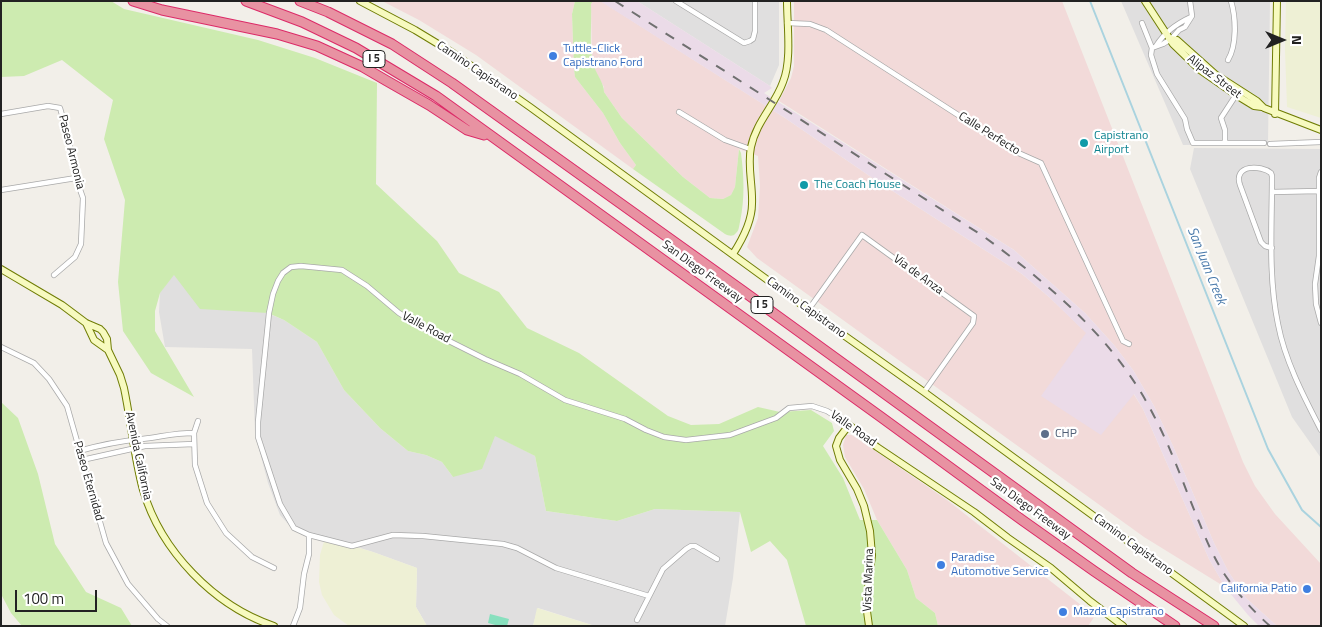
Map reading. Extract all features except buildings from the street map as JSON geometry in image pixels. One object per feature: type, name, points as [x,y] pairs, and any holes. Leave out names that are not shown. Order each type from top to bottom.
[{"type":"highway","points":[[133,1],[162,10],[277,34],[317,46],[379,76],[467,130],[491,137]]},
{"type":"highway","name":"San Diego Freeway","points":[[246,1],[302,22],[356,48],[436,96],[881,416],[1038,532],[1175,626]]},
{"type":"highway","name":"San Diego Freeway","points":[[300,1],[328,12],[392,44],[452,83],[735,285],[1132,573],[1214,626]]},
{"type":"street","name":"Camino Capistrano","points":[[360,1],[398,20],[452,53],[530,107],[1244,626]]},
{"type":"street","points":[[676,1],[741,42],[748,43],[753,39],[756,31],[755,1]]},
{"type":"street","points":[[732,254],[743,237],[752,206],[750,149],[758,125],[784,81],[787,64],[787,1]]},
{"type":"street","name":"Alipaz Street","points":[[1145,1],[1173,44],[1200,70],[1254,106],[1321,130]]},
{"type":"street","points":[[1154,47],[1163,44],[1169,36],[1185,27],[1192,16],[1190,1]]},
{"type":"street","points":[[1228,60],[1233,52],[1234,19],[1231,1]]},
{"type":"street","points":[[1275,114],[1277,1]]},
{"type":"street","name":"Calle Perfecto","points":[[787,23],[810,24],[826,30],[1014,151],[1042,163],[1123,340],[1129,344]]},
{"type":"street","points":[[1142,23],[1154,47],[1151,55],[1157,74],[1186,119],[1187,129],[1193,143],[1264,143]]},
{"type":"street","name":"Alipaz Street","points":[[1169,36],[1177,40],[1215,74],[1263,108]]},
{"type":"street","points":[[1225,143],[1225,130],[1221,118],[1236,95]]},
{"type":"street","name":"Paseo Armonia","points":[[1,114],[48,106],[60,108],[68,136],[76,178],[83,198],[81,244],[75,257],[54,275]]},
{"type":"street","points":[[679,112],[725,140],[750,149]]},
{"type":"street","points":[[1270,144],[1321,142]]},
{"type":"street","points":[[1272,248],[1265,246],[1261,242],[1238,180],[1240,172],[1247,169],[1267,170],[1272,176],[1274,303],[1283,342],[1311,412],[1321,430]]},
{"type":"street","points":[[1321,172],[1319,178],[1319,266],[1315,284],[1321,323]]},
{"type":"street","points":[[1,190],[76,178]]},
{"type":"street","points":[[1272,192],[1319,191]]},
{"type":"street","name":"Via de Anza","points":[[809,309],[862,235],[918,274],[973,314],[974,318],[973,323],[949,360],[924,392]]},
{"type":"street","name":"Valle Road","points":[[649,596],[556,568],[516,548],[503,544],[393,535],[352,546],[309,535],[294,528],[283,510],[263,452],[258,430],[272,294],[283,273],[291,267],[301,266],[342,270],[355,277],[398,313],[425,329],[520,374],[566,400],[625,419],[664,437],[686,440],[730,435],[776,418],[789,408],[812,406],[828,411],[1051,568],[1123,626]]},
{"type":"street","name":"Avenida California","points":[[1,269],[62,304],[86,323],[96,326],[104,332],[108,350],[124,388],[143,489],[160,530],[190,571],[224,599],[252,617],[274,626]]},
{"type":"street","name":"Avenida California","points":[[86,323],[94,340],[108,350]]},
{"type":"street","name":"Paseo Eternidad","points":[[1,346],[34,363],[49,379],[67,406],[106,543],[128,584],[158,619],[167,626]]},
{"type":"street","points":[[198,421],[194,434],[194,444],[198,472],[207,503],[226,533],[252,557],[274,568]]},
{"type":"street","name":"Vista Marina","points":[[849,425],[839,438],[836,446],[840,460],[857,489],[864,506],[870,531],[872,555],[866,604],[869,626]]},
{"type":"street","points":[[79,451],[172,433],[194,434]]},
{"type":"street","points":[[172,433],[173,445]]},
{"type":"street","points":[[82,460],[135,448],[194,444]]},
{"type":"street","points":[[98,446],[100,456]]},
{"type":"street","points":[[293,626],[300,608],[304,574],[310,554],[309,535]]},
{"type":"street","points":[[637,620],[663,569],[690,546],[702,549],[717,559]]},
{"type":"shaded area","points":[[382,1],[575,1],[572,14],[575,77],[603,113],[620,143],[636,165],[633,169],[476,55],[419,20]]},
{"type":"shaded area","points":[[593,1],[601,1],[785,118],[874,179],[1022,274],[1049,297],[1087,333],[1143,409],[1209,559],[1225,587],[1144,537],[757,258],[747,247],[758,218],[760,186],[758,156],[739,149],[735,187],[731,195],[723,199],[710,198],[683,177],[622,118],[604,92],[604,87],[592,61],[591,4]]},
{"type":"shaded area","points":[[600,1],[637,1],[770,86],[772,88],[764,93],[1014,250],[1085,313],[1114,345],[1133,370],[1154,406],[1228,571],[1246,598],[1277,626],[1259,626],[1225,587],[1209,559],[1143,409],[1134,394],[1101,435],[1041,396],[1086,333],[1049,297],[1022,274],[874,179],[785,118]]},
{"type":"shaded area","points":[[637,1],[779,1],[779,65],[770,86]]},
{"type":"shaded area","points":[[794,1],[1062,1],[1243,462],[1255,486],[1275,514],[1321,564],[1321,626],[1277,626],[1246,598],[1228,571],[1214,543],[1154,406],[1133,370],[1114,345],[1085,313],[1014,250],[779,101],[791,78],[794,66]]},
{"type":"shaded area","points":[[1121,1],[1270,1],[1268,144],[1183,145]]},
{"type":"shaded area","points":[[1194,148],[1321,149],[1321,458],[1292,417],[1190,169]]},
{"type":"shaded area","points":[[174,274],[284,320],[317,342],[344,390],[380,428],[408,451],[426,455],[442,462],[453,477],[495,435],[535,456],[546,511],[617,521],[655,509],[740,512],[733,578],[725,626],[595,626],[538,608],[533,626],[427,626],[416,607],[417,568],[373,552],[298,529],[288,524],[280,515],[268,483],[255,434],[252,349],[165,347],[159,312],[160,292]]},
{"type":"shaded area","points":[[846,435],[852,435],[947,500],[1095,616],[1088,626],[938,626],[935,613],[916,598],[907,570],[877,520],[864,489],[845,457],[843,445]]},
{"type":"green space","points":[[1,1],[111,1],[124,9],[258,40],[315,58],[377,83],[376,184],[437,241],[459,273],[499,292],[527,328],[579,353],[668,416],[691,425],[719,424],[758,407],[780,412],[811,410],[832,423],[834,431],[823,446],[843,478],[860,520],[877,520],[907,570],[916,598],[935,613],[938,626],[806,626],[787,560],[770,541],[751,552],[740,512],[655,509],[617,521],[546,511],[535,456],[495,436],[482,469],[453,477],[442,462],[426,455],[408,451],[380,428],[344,390],[317,342],[284,320],[268,313],[200,309],[174,275],[160,293],[155,311],[155,331],[194,397],[151,373],[123,331],[118,282],[125,200],[104,139],[113,100],[62,60],[24,76],[1,77]]},
{"type":"green space","points":[[575,1],[593,1],[591,4],[592,56],[594,67],[603,85],[604,92],[622,118],[683,177],[710,198],[723,199],[731,195],[735,187],[739,149],[742,162],[743,196],[739,228],[735,234],[731,236],[725,234],[633,169],[636,165],[620,143],[603,113],[575,77],[572,14]]},
{"type":"green space","points":[[1286,1],[1321,1],[1321,118],[1287,107]]},
{"type":"green space","points":[[1,402],[18,418],[38,474],[55,544],[86,592],[121,608],[132,626],[22,626],[11,613],[1,594]]},
{"type":"green space","points":[[325,538],[373,552],[417,568],[416,607],[427,626],[349,626],[334,615],[322,595],[319,582],[320,555]]},
{"type":"green space","points":[[537,608],[595,626],[533,626]]},
{"type":"green space","points":[[490,614],[509,619],[507,626],[488,623]]},
{"type":"waterway","name":"San Juan Creek","points":[[1090,1],[1268,449],[1302,510],[1321,527]]},
{"type":"railway","points":[[615,1],[983,236],[1057,294],[1101,339],[1138,388],[1166,440],[1203,532],[1217,561],[1240,596],[1270,626]]},
{"type":"place","name":"Tuttle-Click Capistrano Ford","points":[[553,56]]},
{"type":"place","name":"Capistrano Airport","points":[[1084,143]]},
{"type":"place","name":"The Coach House","points":[[804,185]]},
{"type":"place","name":"CHP","points":[[1045,434]]},
{"type":"place","name":"Paradise Automotive Service","points":[[941,565]]},
{"type":"place","name":"California Patio","points":[[1307,589]]},
{"type":"place","name":"Mazda Capistrano","points":[[1063,612]]}]
